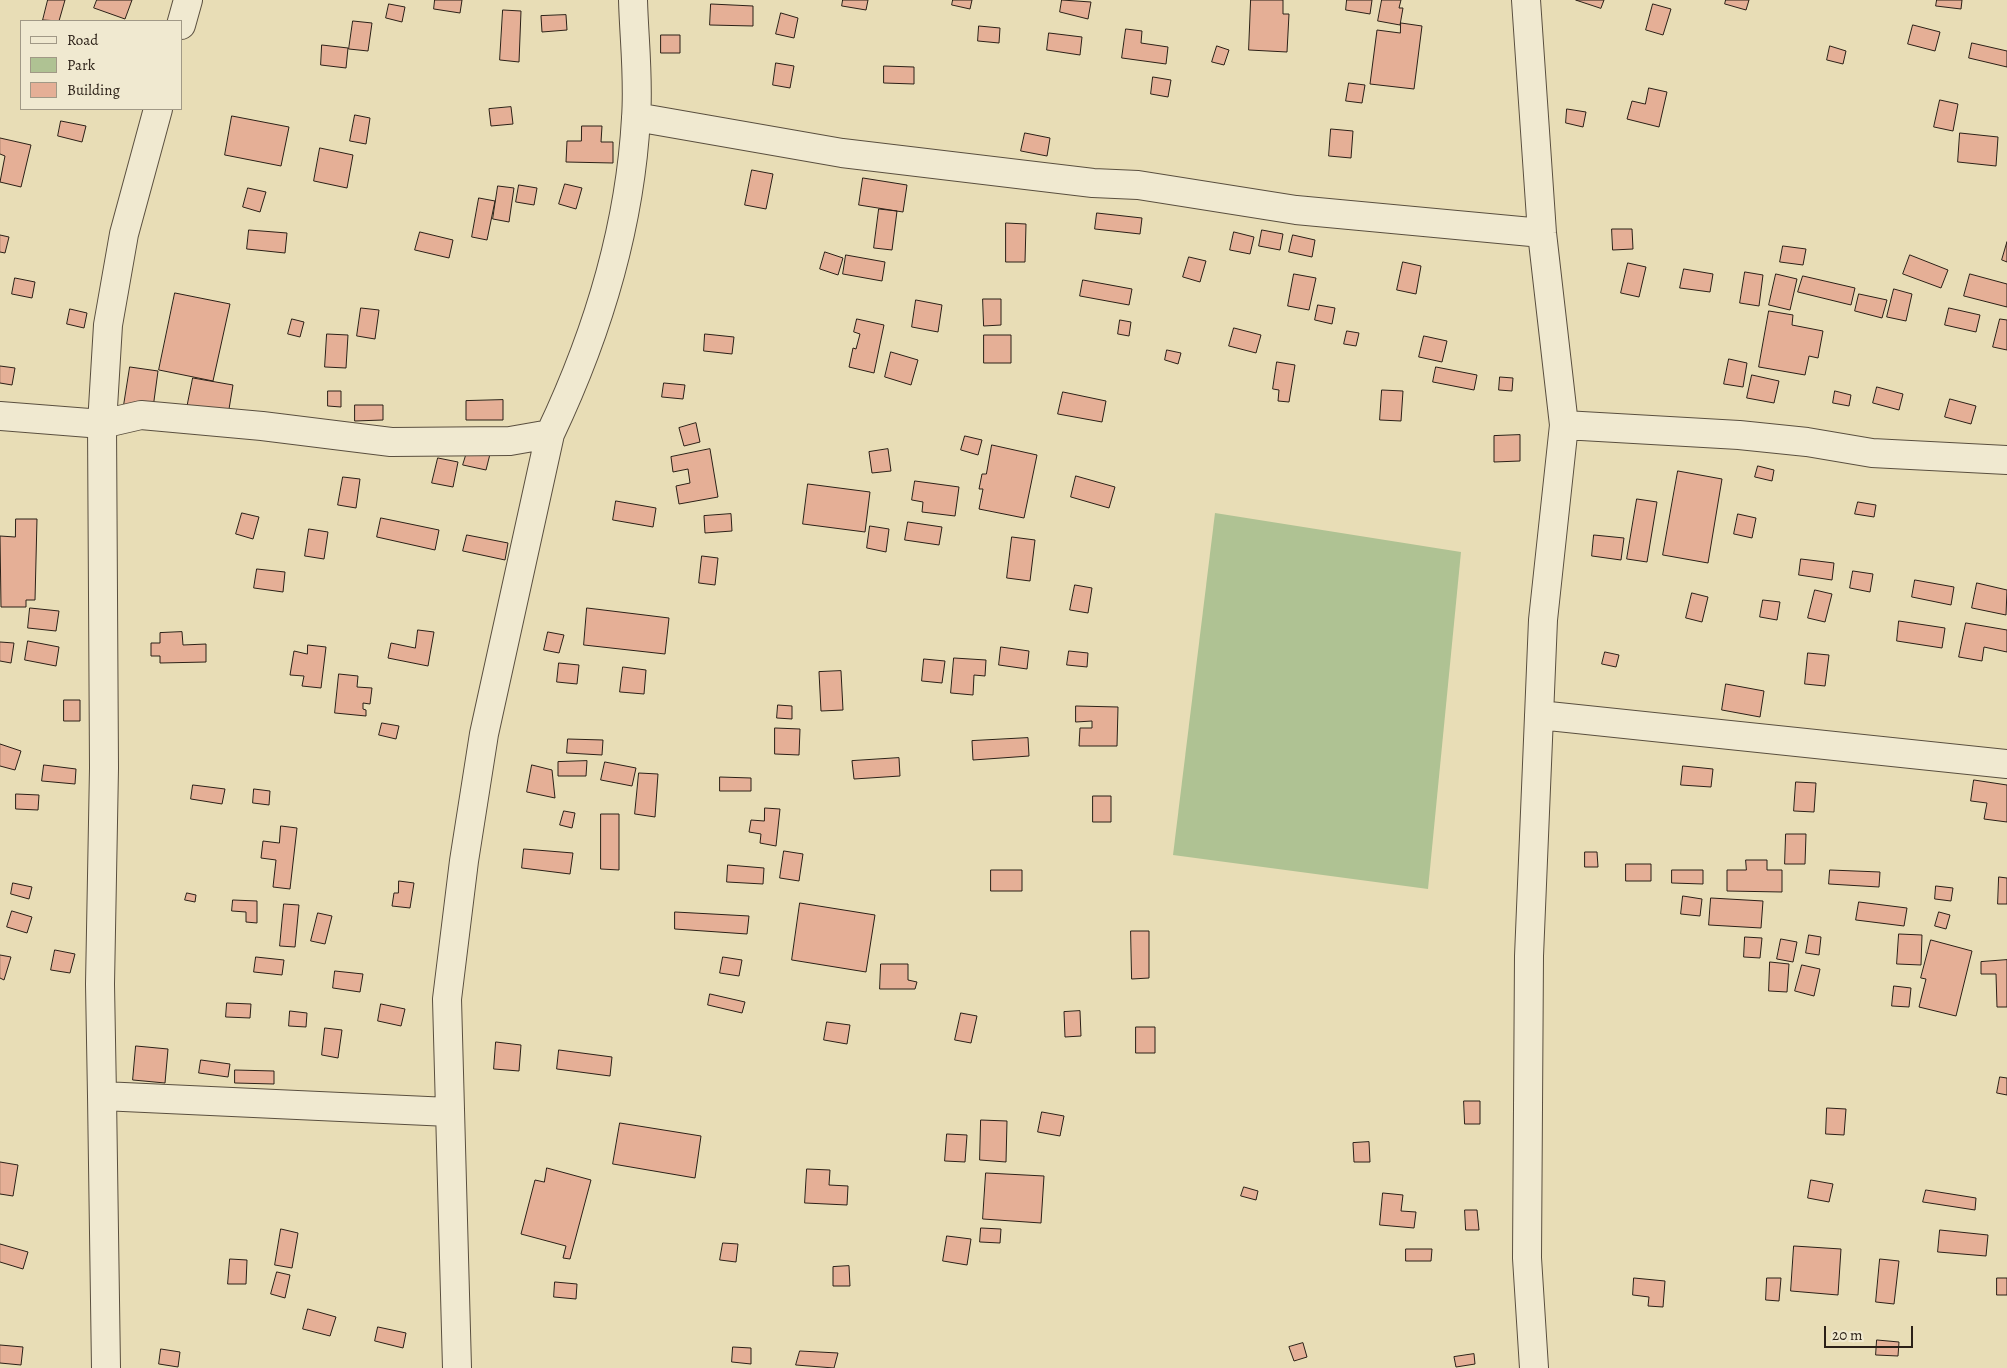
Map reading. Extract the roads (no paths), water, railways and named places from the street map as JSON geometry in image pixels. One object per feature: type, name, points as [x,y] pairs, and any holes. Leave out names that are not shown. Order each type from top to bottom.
[{"type":"street","points":[[182,21],[188,0]]},
{"type":"street","points":[[457,1368],[446,999],[464,861],[484,734],[550,434],[590,340],[618,242],[627,198],[636,117],[633,0]]},
{"type":"street","points":[[1526,0],[1542,233],[1564,425],[1542,620],[1528,1005],[1527,1258],[1534,1368]]},
{"type":"street","points":[[106,1368],[100,984],[104,768],[102,424],[108,325],[124,234],[158,110]]},
{"type":"street","points":[[636,117],[842,153],[1093,183],[1138,185],[1296,210],[1542,233]]},
{"type":"street","points":[[0,416],[102,424],[141,415],[262,426],[391,442],[510,440],[550,434]]},
{"type":"street","points":[[1564,425],[1738,435],[1807,442],[1872,453],[2007,460]]},
{"type":"street","points":[[1539,715],[2007,764]]},
{"type":"street","points":[[102,1096],[450,1112]]}]
